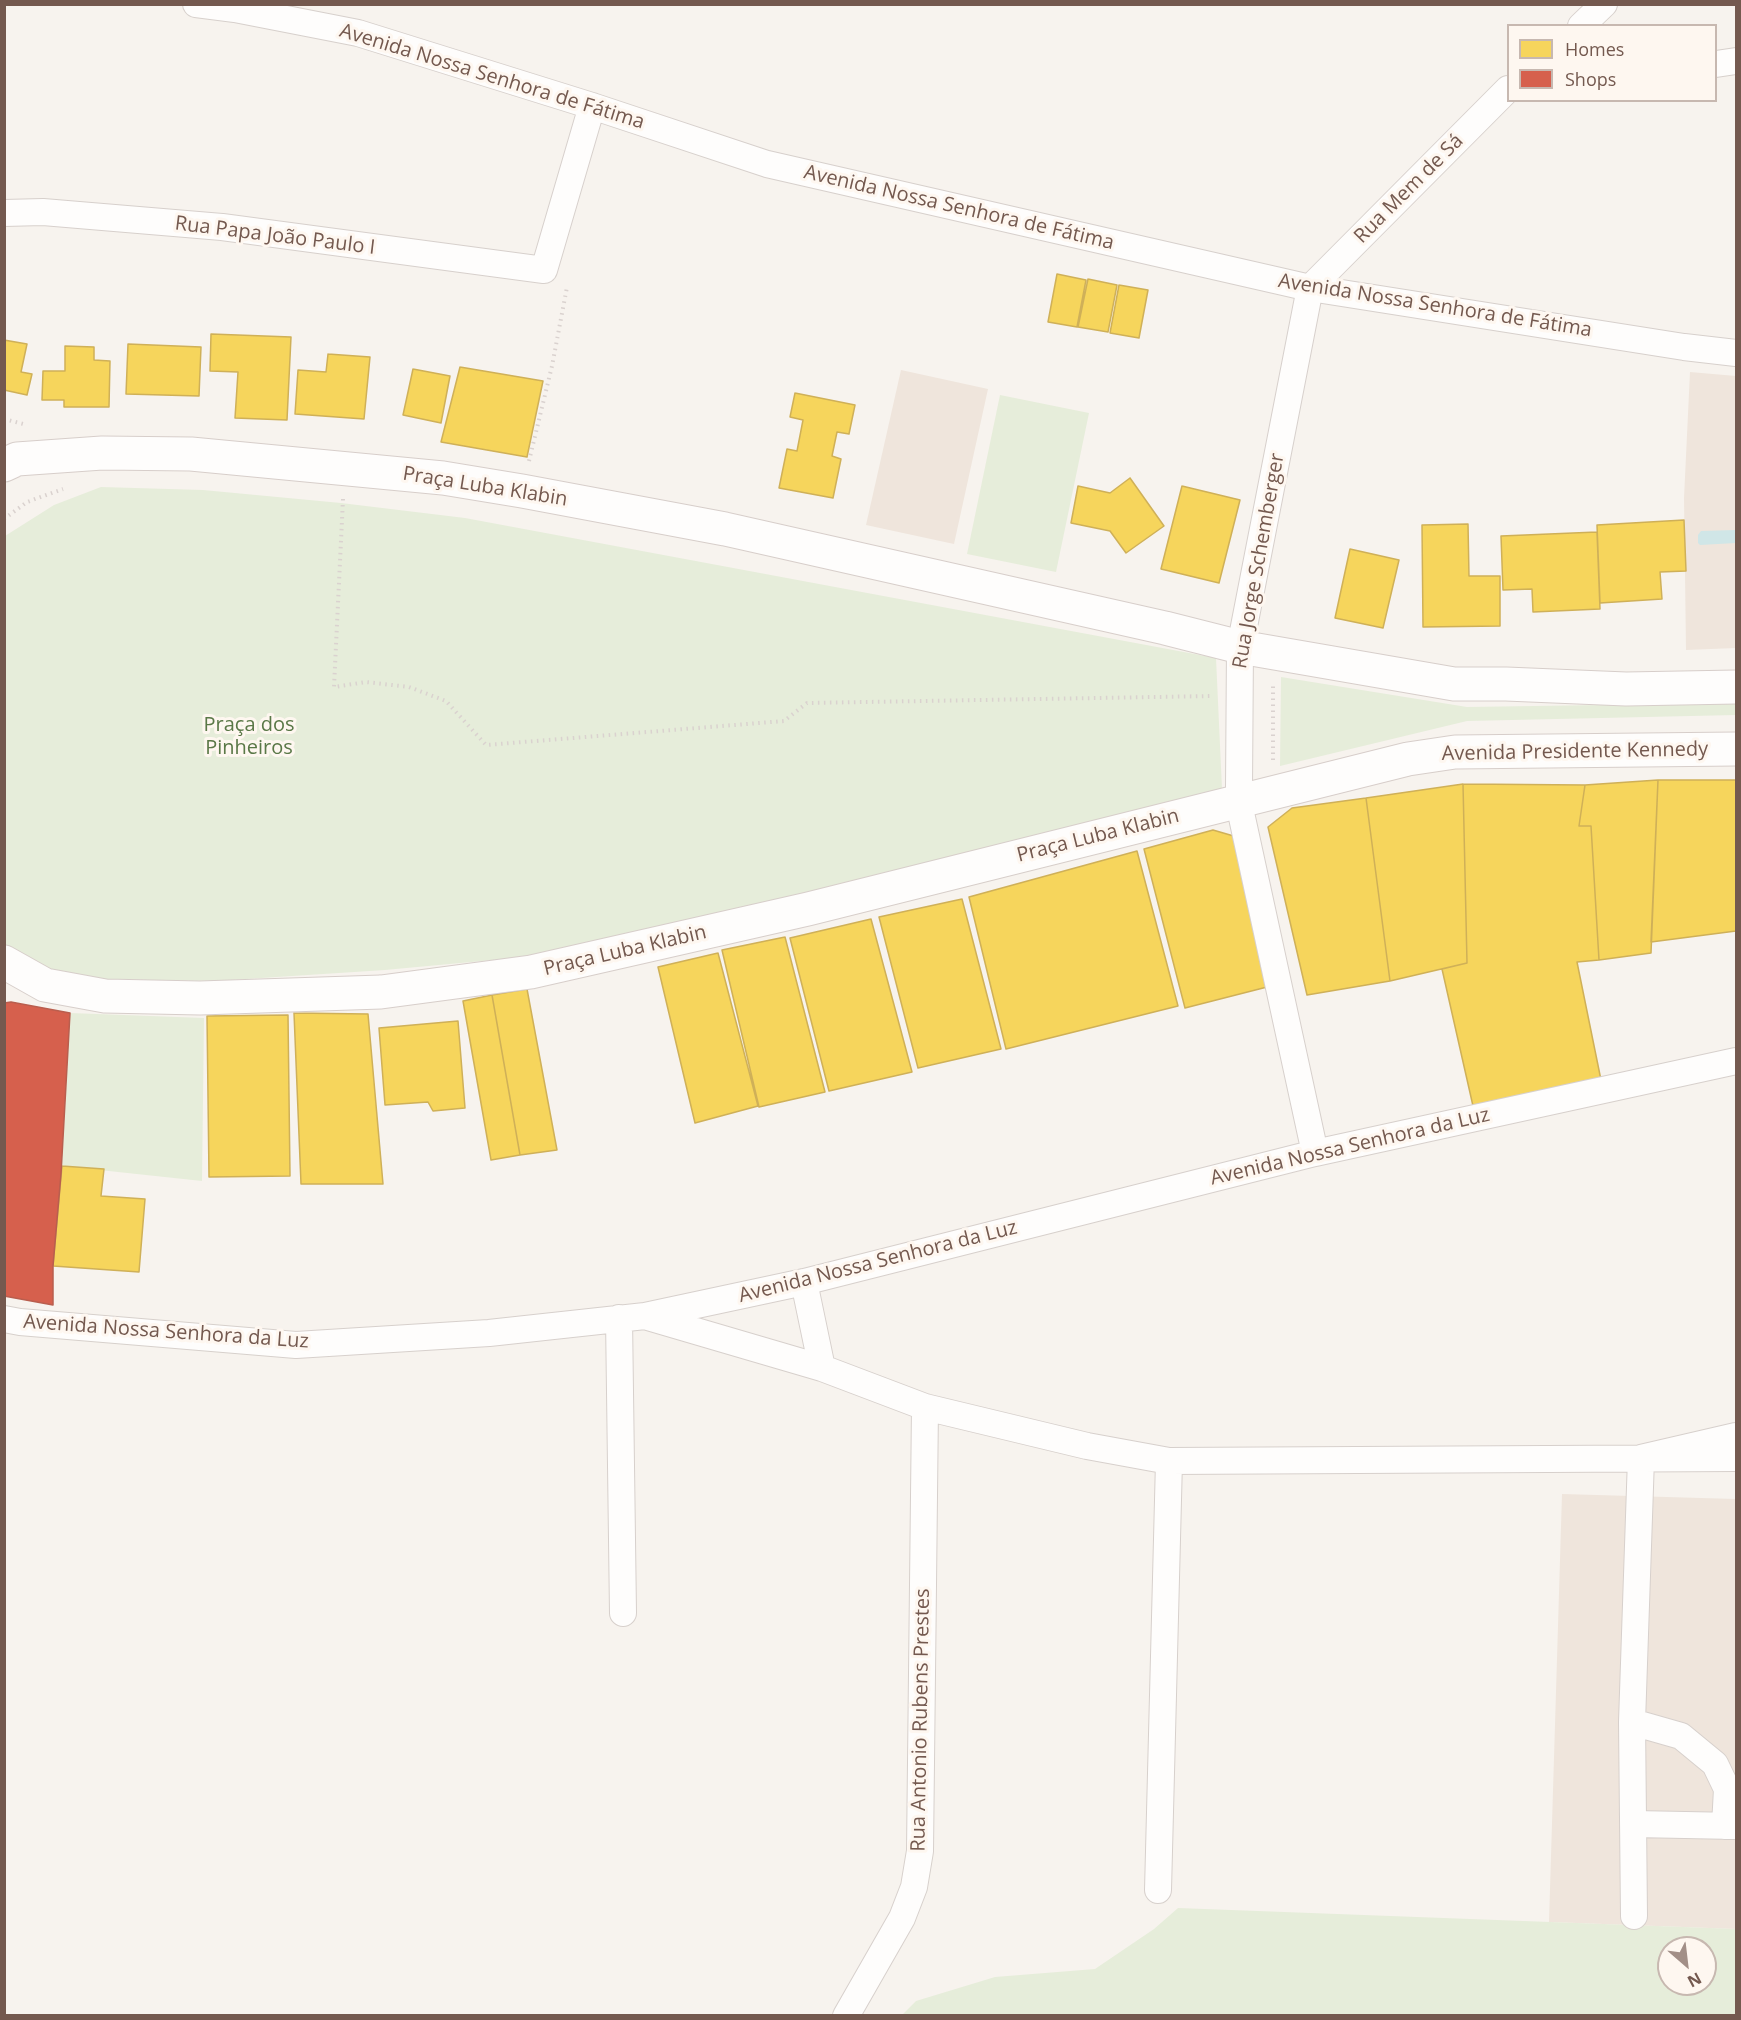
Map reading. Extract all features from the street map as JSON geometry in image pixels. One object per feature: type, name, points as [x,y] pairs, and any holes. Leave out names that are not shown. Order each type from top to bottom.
[{"type":"main road","name":"Praça Luba Klabin","points":[[4,465],[17,459],[102,453],[191,454],[443,478],[725,529],[1240,647]]},
{"type":"main road","points":[[1240,647],[1454,684],[1626,689],[1737,687]]},
{"type":"main road","name":"Avenida Presidente Kennedy","points":[[1239,801],[1397,762],[1455,752],[1737,749]]},
{"type":"main road","name":"Praça Luba Klabin","points":[[4,962],[45,985],[105,996],[200,998],[381,992],[554,967],[808,909],[1239,801]]},
{"type":"street","name":"Avenida Nossa Senhora de Fátima","points":[[196,4],[235,9],[358,33],[592,106],[767,164],[1310,288],[1684,347],[1737,353]]},
{"type":"street","points":[[1583,24],[1604,4]]},
{"type":"street","points":[[1717,64],[1737,61]]},
{"type":"street","name":"Rua Mem de Sá","points":[[1310,288],[1506,93]]},
{"type":"street","points":[[544,270],[592,106]]},
{"type":"street","name":"Rua Papa João Paulo I","points":[[4,213],[43,212],[222,227],[544,270]]},
{"type":"street","name":"Rua Jorge Schemberger","points":[[1310,288],[1240,647],[1238,696],[1239,801],[1315,1153]]},
{"type":"street","name":"Avenida Nossa Senhora da Luz","points":[[4,1318],[20,1322],[296,1345],[489,1333],[645,1316],[804,1282],[1315,1153],[1737,1061]]},
{"type":"street","points":[[804,1282],[822,1368]]},
{"type":"street","points":[[645,1316],[822,1368],[925,1407],[1087,1446],[1169,1461],[1737,1458]]},
{"type":"street","points":[[619,1318],[624,1613]]},
{"type":"street","name":"Rua Antonio Rubens Prestes","points":[[846,2016],[903,1918],[914,1887],[920,1851],[925,1407]]},
{"type":"street","points":[[1641,1458],[1737,1436]]},
{"type":"street","points":[[1634,1916],[1632,1722],[1641,1458]]},
{"type":"street","points":[[1158,1890],[1169,1461]]},
{"type":"street","points":[[1632,1722],[1682,1736],[1715,1764],[1727,1788],[1731,1826],[1634,1824]]},
{"type":"path","points":[[522,491],[552,366],[567,287],[544,270]]},
{"type":"path","points":[[345,468],[334,687],[366,682],[409,687],[446,701],[486,745],[784,721],[807,703],[1238,696]]},
{"type":"shaded area","points":[[901,370],[988,389],[954,544],[866,525]]},
{"type":"shaded area","points":[[1690,372],[1736,376],[1736,648],[1686,650],[1684,498]]},
{"type":"shaded area","points":[[1736,530],[1736,543],[1700,545],[1698,543],[1698,535],[1701,531]]},
{"type":"shaded area","points":[[1562,1494],[1736,1499],[1736,1929],[1549,1922]]},
{"type":"green space","points":[[1000,395],[1089,413],[1056,572],[967,554]]},
{"type":"green space","name":"Praça dos Pinheiros","points":[[101,487],[203,490],[465,518],[1216,658],[1222,789],[777,902],[525,957],[385,970],[215,981],[90,979],[42,972],[5,945],[5,536],[54,505]]},
{"type":"green space","points":[[1281,677],[1467,707],[1736,703],[1736,715],[1467,721],[1280,766]]},
{"type":"green space","points":[[70,1013],[204,1018],[202,1181],[62,1166]]},
{"type":"green space","points":[[1178,1908],[1736,1929],[1736,2015],[901,2016],[916,2001],[995,1977],[1095,1969],[1154,1929]]},
{"type":"building: Homes","points":[[1057,274],[1086,280],[1077,327],[1048,322]]},
{"type":"building: Homes","points":[[1088,279],[1117,285],[1108,332],[1078,327]]},
{"type":"building: Homes","points":[[1119,285],[1148,290],[1139,338],[1110,333]]},
{"type":"building: Homes","points":[[211,334],[291,337],[287,420],[235,418],[238,372],[210,371]]},
{"type":"building: Homes","points":[[4,340],[27,344],[21,372],[32,374],[27,395],[4,390]]},
{"type":"building: Homes","points":[[128,344],[201,347],[199,396],[126,394]]},
{"type":"building: Homes","points":[[65,346],[94,347],[94,360],[110,361],[109,407],[64,407],[64,400],[42,400],[43,371],[65,371]]},
{"type":"building: Homes","points":[[328,354],[370,357],[364,419],[295,414],[298,370],[326,372]]},
{"type":"building: Homes","points":[[460,367],[543,381],[527,457],[441,442]]},
{"type":"building: Homes","points":[[413,369],[450,376],[441,423],[403,415]]},
{"type":"building: Homes","points":[[795,393],[855,405],[849,434],[837,432],[832,456],[841,459],[833,498],[779,488],[787,449],[797,451],[803,420],[790,417]]},
{"type":"building: Homes","points":[[1130,478],[1164,526],[1126,553],[1110,531],[1071,523],[1078,486],[1110,493]]},
{"type":"building: Homes","points":[[1182,486],[1240,500],[1219,583],[1161,569]]},
{"type":"building: Homes","points":[[1684,520],[1686,571],[1660,572],[1662,599],[1600,603],[1597,525]]},
{"type":"building: Homes","points":[[1468,524],[1469,576],[1500,576],[1500,626],[1423,627],[1422,525]]},
{"type":"building: Homes","points":[[1597,532],[1600,609],[1533,612],[1532,589],[1503,590],[1501,536]]},
{"type":"building: Homes","points":[[1350,549],[1399,560],[1383,628],[1335,618]]},
{"type":"building: Homes","points":[[1658,780],[1651,953],[1599,960],[1591,826],[1579,826],[1585,785]]},
{"type":"building: Homes","points":[[1658,780],[1736,780],[1736,931],[1651,942]]},
{"type":"building: Homes","points":[[1463,784],[1467,963],[1390,981],[1366,798]]},
{"type":"building: Homes","points":[[1463,784],[1585,785],[1579,826],[1591,826],[1599,960],[1577,962],[1601,1080],[1473,1106],[1442,969],[1467,963]]},
{"type":"building: Homes","points":[[1366,798],[1390,981],[1307,995],[1268,827],[1292,808]]},
{"type":"building: Homes","points":[[1213,830],[1237,837],[1271,986],[1185,1008],[1144,849]]},
{"type":"building: Homes","points":[[1137,851],[1178,1006],[1006,1049],[969,897]]},
{"type":"building: Homes","points":[[962,899],[1001,1049],[918,1068],[879,917]]},
{"type":"building: Homes","points":[[871,919],[912,1072],[829,1091],[790,938]]},
{"type":"building: Homes","points":[[785,937],[825,1092],[759,1107],[722,950]]},
{"type":"building: Homes","points":[[718,953],[758,1106],[695,1123],[658,967]]},
{"type":"building: Homes","points":[[527,989],[557,1150],[520,1155],[492,995]]},
{"type":"building: Homes","points":[[492,995],[520,1155],[491,1160],[463,1001]]},
{"type":"building: Homes","points":[[294,1013],[368,1014],[383,1184],[301,1184]]},
{"type":"building: Homes","points":[[288,1015],[290,1176],[209,1177],[207,1016]]},
{"type":"building: Homes","points":[[458,1021],[465,1108],[433,1111],[428,1102],[385,1105],[379,1028]]},
{"type":"building: Homes","points":[[62,1166],[104,1169],[101,1196],[145,1199],[139,1272],[53,1266]]},
{"type":"building: Homes","points":[[6,1170],[61,1174],[46,1248],[4,1241]]},
{"type":"building: Shops","points":[[11,1002],[70,1013],[61,1174],[53,1266],[53,1305],[4,1296],[4,1003]]}]
